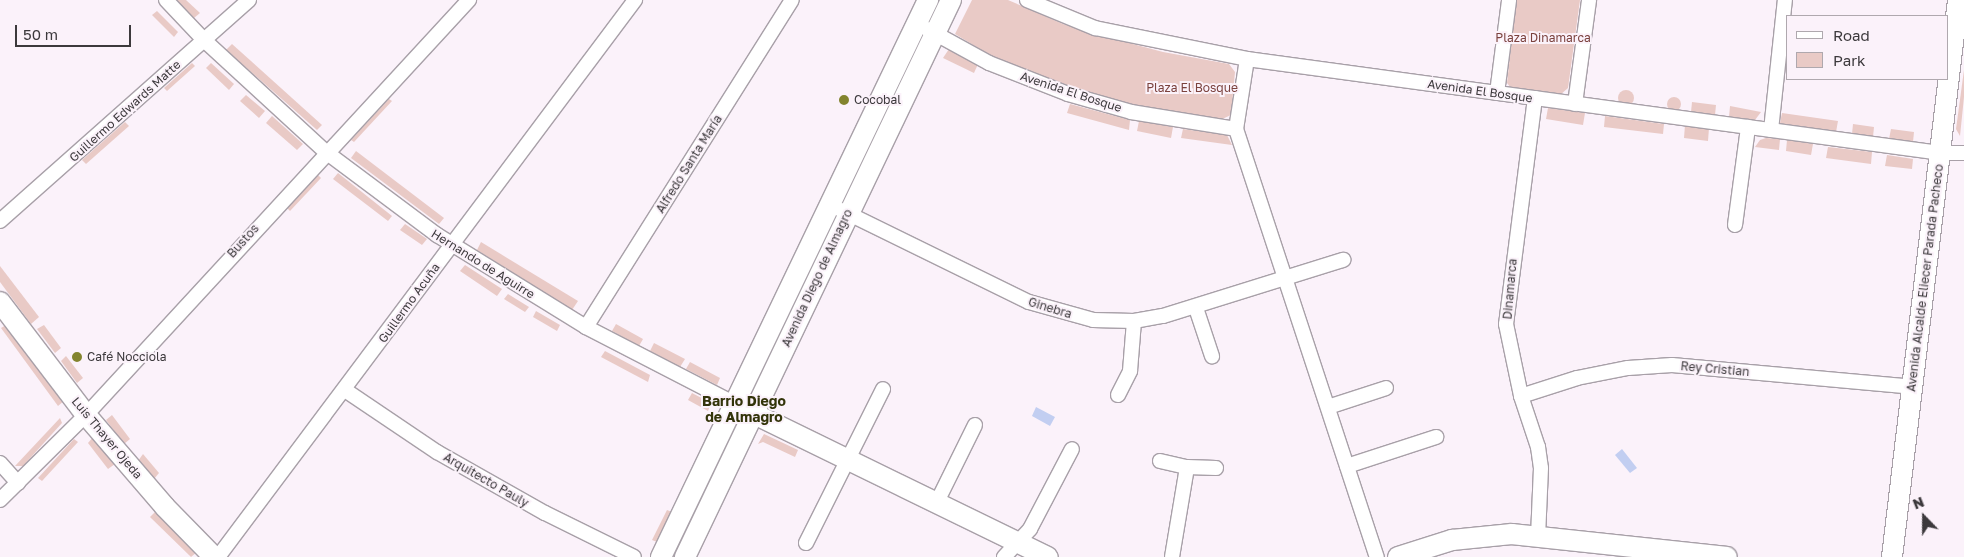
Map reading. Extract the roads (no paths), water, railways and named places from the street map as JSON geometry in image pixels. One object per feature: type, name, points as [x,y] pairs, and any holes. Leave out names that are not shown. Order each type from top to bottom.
[{"type":"street","name":"Hernando de Aguirre","points":[[166,0],[204,40],[326,152],[452,245],[586,327],[734,404],[936,504],[1011,550],[1048,557]]},
{"type":"street","name":"Guillermo Edwards Matte","points":[[0,221],[249,0]]},
{"type":"street","name":"Bustos","points":[[0,500],[86,415],[326,152],[469,0]]},
{"type":"street","name":"Guillermo Acuña","points":[[218,557],[345,390],[635,0]]},
{"type":"street","name":"Alfredo Santa María","points":[[586,327],[792,0]]},
{"type":"street","name":"Avenida Diego de Almagro","points":[[661,557],[928,0]]},
{"type":"street","name":"Avenida Diego de Almagro","points":[[685,557],[848,213],[952,0]]},
{"type":"street","name":"Avenida El Bosque","points":[[1027,0],[1095,28],[1247,59],[1940,153],[1964,153]]},
{"type":"street","points":[[1497,93],[1509,0]]},
{"type":"street","points":[[1576,104],[1589,0]]},
{"type":"street","points":[[1771,130],[1785,0]]},
{"type":"street","name":"Avenida Alcalde Eliecer Parada Pacheco","points":[[1949,76],[1958,0]]},
{"type":"street","name":"Avenida El Bosque","points":[[917,23],[989,64],[1068,94],[1131,112],[1236,129]]},
{"type":"street","points":[[1247,59],[1236,129],[1377,557]]},
{"type":"street","name":"Avenida Alcalde Eliecer Parada Pacheco","points":[[1892,557],[1949,80]]},
{"type":"street","name":"Dinamarca","points":[[1535,98],[1506,324],[1520,396],[1538,447],[1541,468],[1538,538]]},
{"type":"street","points":[[1735,225],[1748,127]]},
{"type":"street","name":"Ginebra","points":[[830,203],[1029,302],[1093,320],[1134,321],[1196,308],[1343,260]]},
{"type":"street","points":[[1196,308],[1212,356]]},
{"type":"street","name":"Luis Thayer Ojeda","points":[[2,310],[86,415],[165,506],[214,557]]},
{"type":"street","points":[[1118,395],[1130,371],[1134,321]]},
{"type":"street","name":"Rey Cristian","points":[[1520,396],[1594,374],[1628,368],[1672,365],[1912,387]]},
{"type":"street","points":[[1328,407],[1386,388]]},
{"type":"street","points":[[806,543],[883,389]]},
{"type":"street","name":"Arquitecto Pauly","points":[[345,390],[437,452],[545,514],[634,557]]},
{"type":"street","points":[[936,504],[975,425]]},
{"type":"street","points":[[1347,466],[1436,438]]},
{"type":"street","points":[[1011,550],[1030,529],[1072,449]]},
{"type":"street","points":[[1160,461],[1187,467],[1216,468]]},
{"type":"street","points":[[0,463],[18,483]]},
{"type":"street","points":[[1172,557],[1187,467]]},
{"type":"street","points":[[1398,557],[1452,540],[1482,535],[1538,538],[1673,554],[1727,557]]},
{"type":"street","points":[[1427,557],[1538,538]]},
{"type":"water","points":[[1036,407],[1055,417],[1050,426],[1032,416]]},
{"type":"water","points":[[1622,449],[1637,468],[1630,473],[1615,455]]},
{"type":"place","name":"Cocobal","points":[[844,100]]},
{"type":"place","name":"Café Nocciola","points":[[77,357]]},
{"type":"district","name":"Barrio Diego de Almagro","points":[[744,410]]},
{"type":"park label","name":"Plaza Dinamarca","points":[[1543,38]]},
{"type":"park label","name":"Plaza El Bosque","points":[[1192,88]]}]
